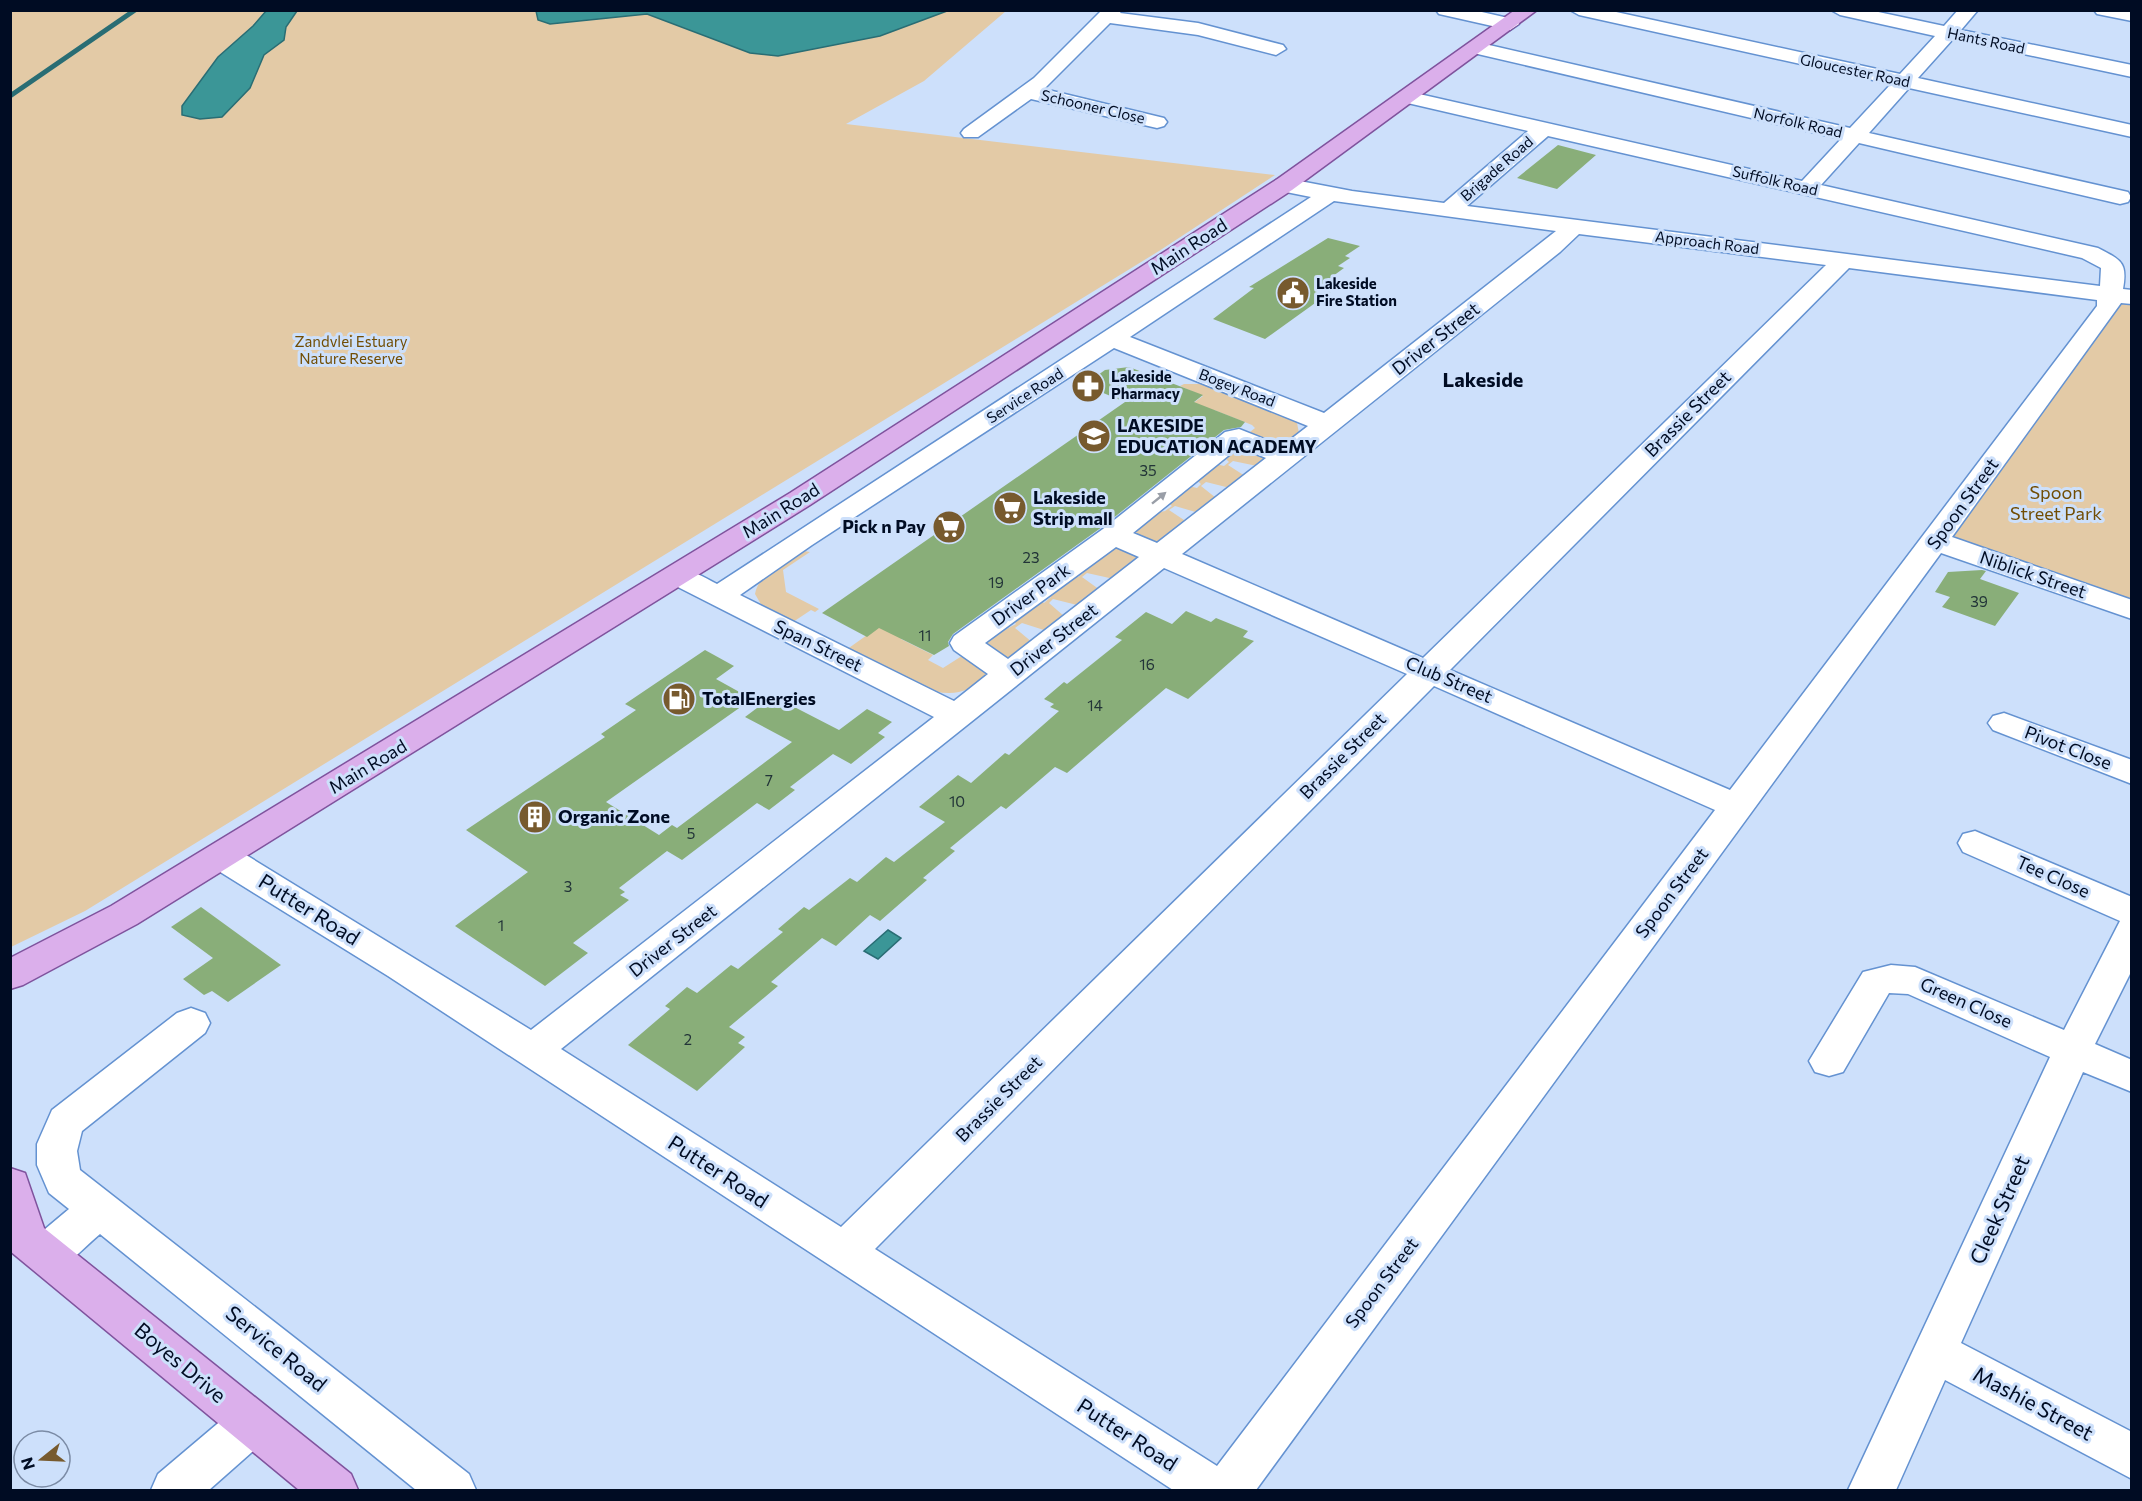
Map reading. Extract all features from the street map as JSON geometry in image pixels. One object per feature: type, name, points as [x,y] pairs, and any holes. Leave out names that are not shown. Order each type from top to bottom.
[{"type":"main road","name":"Main Road","points":[[10,975],[124,915],[678,576],[1284,185],[1528,10]]},
{"type":"main road","points":[[10,1185],[28,1239]]},
{"type":"main road","name":"Boyes Drive","points":[[28,1239],[334,1491]]},
{"type":"street","points":[[1445,10],[1510,24]]},
{"type":"street","name":"Gloucester Road","points":[[1579,10],[2132,131]]},
{"type":"street","name":"Hants Road","points":[[1840,10],[2132,71]]},
{"type":"street","points":[[1807,188],[1969,10]]},
{"type":"street","points":[[2103,10],[2132,16]]},
{"type":"street","points":[[971,133],[1029,92],[1110,14],[1198,29],[1276,49]]},
{"type":"street","name":"Norfolk Road","points":[[1476,48],[2120,198]]},
{"type":"street","name":"Schooner Close","points":[[1029,92],[1157,122]]},
{"type":"street","name":"Suffolk Road","points":[[1406,97],[2090,253],[2112,266],[2120,295]]},
{"type":"street","name":"Brigade Road","points":[[1449,210],[1544,128]]},
{"type":"street","name":"Approach Road","points":[[1284,185],[1330,194],[1449,210],[2120,295]]},
{"type":"street","name":"Service Road","points":[[718,597],[802,539],[1112,339],[1330,194]]},
{"type":"street","name":"Driver Street","points":[[532,1051],[1287,457],[1552,247],[1574,226]]},
{"type":"street","points":[[1192,245],[1233,258]]},
{"type":"street","name":"Brassie Street","points":[[843,1253],[1844,260]]},
{"type":"street","name":"Spoon Street","points":[[1228,1491],[2109,306],[2120,295]]},
{"type":"street","name":"Bogey Road","points":[[1112,339],[1328,424]]},
{"type":"street","name":"Driver Park","points":[[1010,675],[965,643],[1121,538],[1234,438],[1287,457]]},
{"type":"street","name":"Club Street","points":[[1121,538],[1737,806]]},
{"type":"street","name":"Niblick Street","points":[[1935,541],[2132,610]]},
{"type":"street","name":"Span Street","points":[[678,576],[957,716]]},
{"type":"street","name":"Pivot Close","points":[[2004,723],[2132,773]]},
{"type":"street","name":"Tee Close","points":[[1975,843],[2132,912]]},
{"type":"street","name":"Putter Road","points":[[221,856],[345,934],[401,966],[1213,1491]]},
{"type":"street","name":"Cleek Street","points":[[1872,1491],[2073,1050],[2132,931]]},
{"type":"street","name":"Green Close","points":[[1829,1061],[1876,982],[1888,978],[1915,981],[2132,1077]]},
{"type":"street","name":"Service Road","points":[[191,1023],[66,1121],[56,1141],[54,1155],[64,1181],[452,1491]]},
{"type":"street","points":[[28,1239],[100,1208]]},
{"type":"street","name":"Mashie Street","points":[[1935,1352],[2132,1457]]},
{"type":"street","points":[[175,1491],[252,1423]]},
{"type":"green space","name":"Zandvlei Estuary Nature Reserve","points":[[10,11],[1006,11],[924,81],[846,124],[1275,175],[1159,251],[85,911],[11,947]]},
{"type":"green space","name":"Spoon Street Park","points":[[2131,297],[2131,610],[1935,541],[2108,307]]},
{"type":"green space","points":[[1204,384],[1283,413],[1297,423],[1299,433],[1281,448],[1251,435],[1250,432],[1255,428],[1252,425],[1214,410],[901,639],[933,655],[928,660],[943,668],[965,654],[996,671],[969,689],[946,693],[931,691],[901,680],[846,650],[1203,396],[1180,386]]},
{"type":"green space","points":[[1243,446],[1273,455],[1257,466],[1233,461],[1228,465],[1245,476],[1230,488],[1206,482],[1201,486],[1216,498],[1199,513],[1175,506],[1169,510],[1187,522],[1159,543],[1131,536],[1143,516],[1165,511],[1172,506],[1167,502],[1184,485],[1197,488],[1201,484],[1193,477],[1216,464],[1224,466],[1229,462],[1226,459]]},
{"type":"green space","points":[[1122,545],[1139,559],[1114,579],[1087,573],[1082,577],[1100,590],[1081,606],[1053,599],[1049,603],[1065,617],[1047,631],[1022,623],[1015,628],[1033,643],[1012,659],[987,650],[983,646],[986,640],[1016,624],[1011,618],[1041,601],[1044,603],[1051,597],[1046,593],[1073,576],[1078,577],[1084,572],[1078,567],[1101,548]]},
{"type":"green space","points":[[804,551],[810,552],[783,570],[786,592],[819,609],[815,612],[811,610],[793,622],[762,606],[755,594],[757,587],[767,574]]},
{"type":"shaded area","points":[[536,10],[947,11],[880,36],[778,56],[750,53],[647,14],[550,24],[538,20]]},
{"type":"shaded area","points":[[266,11],[297,11],[286,27],[284,40],[264,55],[250,88],[222,117],[200,119],[182,115],[182,106],[218,57],[253,26]]},
{"type":"shaded area","points":[[888,930],[901,938],[878,959],[864,951]]},
{"type":"building","points":[[1558,145],[1596,155],[1557,189],[1517,178]]},
{"type":"building","name":"Lakeside Fire Station","points":[[1328,238],[1360,246],[1345,256],[1350,258],[1338,266],[1344,268],[1329,279],[1343,283],[1265,339],[1213,319],[1254,288],[1249,287]]},
{"type":"building","points":[[1129,367],[1203,395],[1194,402],[1245,422],[1241,427],[1224,430],[1102,527],[953,634],[948,642],[949,646],[934,655],[879,628],[867,637],[822,613],[1125,402],[1084,385],[1105,370]]},
{"type":"building","points":[[1986,571],[1980,579],[2019,593],[1995,626],[1942,607],[1950,597],[1935,592],[1948,572]]},
{"type":"building","points":[[1186,611],[1211,622],[1216,618],[1248,631],[1243,637],[1254,641],[1188,699],[1166,688],[1067,773],[1055,767],[1006,809],[1001,806],[950,848],[955,851],[923,878],[927,880],[880,921],[870,915],[836,946],[822,938],[771,982],[778,986],[729,1027],[745,1037],[738,1043],[745,1047],[697,1091],[628,1045],[670,1009],[665,1006],[687,987],[697,993],[731,965],[738,969],[783,932],[778,929],[804,907],[809,910],[850,878],[857,882],[886,857],[894,862],[945,822],[919,807],[958,775],[971,783],[1005,753],[1009,755],[1059,711],[1050,707],[1054,704],[1044,699],[1064,682],[1067,684],[1122,640],[1115,637],[1146,612],[1172,624]]},
{"type":"building","points":[[705,650],[734,666],[716,679],[752,699],[606,802],[659,835],[672,825],[677,828],[792,742],[745,717],[773,696],[839,730],[867,709],[892,722],[878,733],[885,737],[851,764],[833,754],[790,787],[795,790],[769,810],[757,803],[682,860],[667,851],[619,888],[625,892],[620,895],[629,900],[573,943],[588,953],[545,986],[455,926],[528,872],[466,830],[605,737],[601,734],[636,710],[625,704]]},
{"type":"building","points":[[201,907],[281,965],[228,1002],[212,991],[204,995],[183,979],[213,958],[171,927]]},
{"type":"waterway","points":[[10,96],[135,10]]},
{"type":"place","name":"Lakeside Fire Station","points":[[1293,293]]},
{"type":"place","name":"Lakeside Pharmacy","points":[[1088,386]]},
{"type":"place","name":"LAKESIDE EDUCATION ACADEMY","points":[[1094,436]]},
{"type":"place","name":"Lakeside Strip mall","points":[[1010,508]]},
{"type":"place","name":"Pick n Pay","points":[[949,527]]},
{"type":"place","name":"TotalEnergies","points":[[679,699]]},
{"type":"place","name":"Organic Zone","points":[[535,817]]},
{"type":"district","name":"Lakeside","points":[[1483,380]]}]
